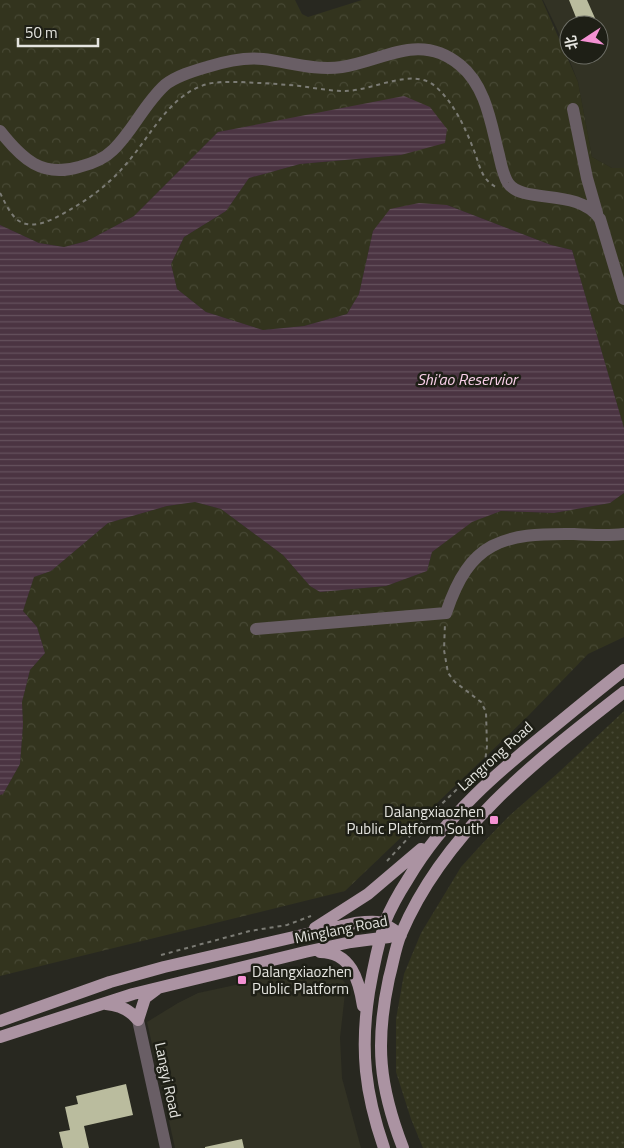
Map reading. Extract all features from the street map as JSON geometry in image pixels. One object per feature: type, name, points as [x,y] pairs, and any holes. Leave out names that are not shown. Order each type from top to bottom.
[{"type":"main road","name":"Langrong Road","points":[[365,1016],[373,968],[385,923],[403,886],[439,832],[499,773],[624,670]]},
{"type":"main road","points":[[403,1148],[388,1104],[380,1051],[381,1020],[385,996],[401,935],[442,861],[479,817],[530,768],[624,692]]},
{"type":"main road","points":[[294,936],[322,924],[368,894],[399,869],[439,832]]},
{"type":"main road","name":"Minglang Road","points":[[0,1021],[110,982],[294,936],[371,921],[385,923],[401,935]]},
{"type":"main road","name":"Minglang Road","points":[[0,1037],[159,987],[351,942],[401,935]]},
{"type":"main road","points":[[305,952],[325,952],[336,955],[352,968],[358,980],[365,1016],[366,1081],[375,1121],[384,1148]]},
{"type":"main road","points":[[138,1020],[146,998],[159,987]]},
{"type":"main road","points":[[103,1004],[120,1007],[134,1014],[138,1020]]},
{"type":"street","points":[[0,132],[15,151],[35,165],[54,171],[64,171],[88,165],[102,158],[112,150],[150,100],[167,84],[194,71],[227,62],[260,59],[312,67],[340,67],[409,49],[428,49],[446,55],[462,66],[476,83],[485,103],[502,169],[508,183],[519,192],[530,195],[550,196],[582,204],[597,213]]},
{"type":"street","points":[[573,110],[597,213],[624,299]]},
{"type":"street","points":[[256,629],[446,613],[459,580],[473,560],[483,550],[507,539],[543,535],[624,534]]},
{"type":"street","name":"Langyi Road","points":[[138,1020],[166,1148]]},
{"type":"path","points":[[0,193],[13,214],[20,221],[34,224],[50,220],[99,192],[129,162],[149,132],[174,105],[186,94],[213,82],[287,84],[345,91],[362,90],[410,78],[424,80],[434,85],[445,95],[474,149],[485,179],[495,188],[519,192]]},
{"type":"path","points":[[387,862],[421,824],[485,762],[487,746],[486,712],[481,702],[455,682],[448,673],[444,650],[446,613]]},
{"type":"shaded area","points":[[543,0],[624,0],[624,168],[612,168],[592,157],[578,82],[571,65],[609,65],[609,15],[559,15],[559,34]]},
{"type":"shaded area","points":[[319,967],[334,969],[346,984],[340,1038],[342,1078],[361,1148],[175,1148],[147,1022],[198,993]]},
{"type":"green space","points":[[0,0],[295,0],[302,14],[308,17],[362,0],[542,0],[559,39],[559,65],[571,65],[578,82],[592,157],[612,168],[624,168],[624,428],[572,250],[551,245],[447,205],[373,231],[359,294],[347,314],[304,326],[263,330],[206,312],[177,289],[171,264],[184,237],[226,211],[249,178],[300,164],[401,155],[256,125],[218,132],[134,216],[87,241],[64,247],[39,243],[0,225]]},
{"type":"green space","points":[[624,493],[624,637],[588,654],[528,716],[345,891],[0,976],[0,795],[3,794],[20,764],[23,725],[22,702],[30,670],[45,653],[37,627],[23,611],[34,577],[51,571],[108,523],[167,506],[195,502],[221,509],[283,555],[310,586],[320,592],[386,586],[427,571],[432,552],[471,522],[501,511],[554,513],[610,503]]},
{"type":"green space","points":[[624,711],[624,1148],[423,1148],[411,1119],[396,1072],[396,1019],[404,974],[421,933],[461,867],[481,845],[509,816]]},
{"type":"water","name":"Shi'ao Reservior","points":[[404,96],[430,107],[447,129],[445,143],[401,155],[300,164],[249,178],[226,211],[184,237],[171,264],[177,289],[206,312],[263,330],[304,326],[347,314],[359,294],[373,231],[390,209],[419,203],[447,205],[551,245],[572,250],[624,428],[624,493],[610,503],[554,513],[501,511],[472,522],[432,552],[427,571],[386,586],[320,592],[310,586],[283,555],[221,509],[195,502],[167,506],[108,523],[51,571],[34,577],[23,611],[37,627],[45,653],[30,670],[22,702],[23,725],[20,764],[3,794],[0,795],[0,225],[39,243],[64,247],[87,241],[134,216],[218,132]]},
{"type":"building","points":[[569,0],[587,0],[594,15],[575,15]]},
{"type":"building","points":[[126,1084],[133,1115],[84,1126],[89,1148],[63,1148],[59,1132],[70,1130],[65,1107],[78,1104],[76,1096]]},
{"type":"building","points":[[242,1139],[244,1148],[205,1148],[205,1147]]},
{"type":"place","name":"Dalangxiaozhen Public Platform South","points":[[494,820]]},
{"type":"place","name":"Dalangxiaozhen Public Platform","points":[[242,980]]}]
